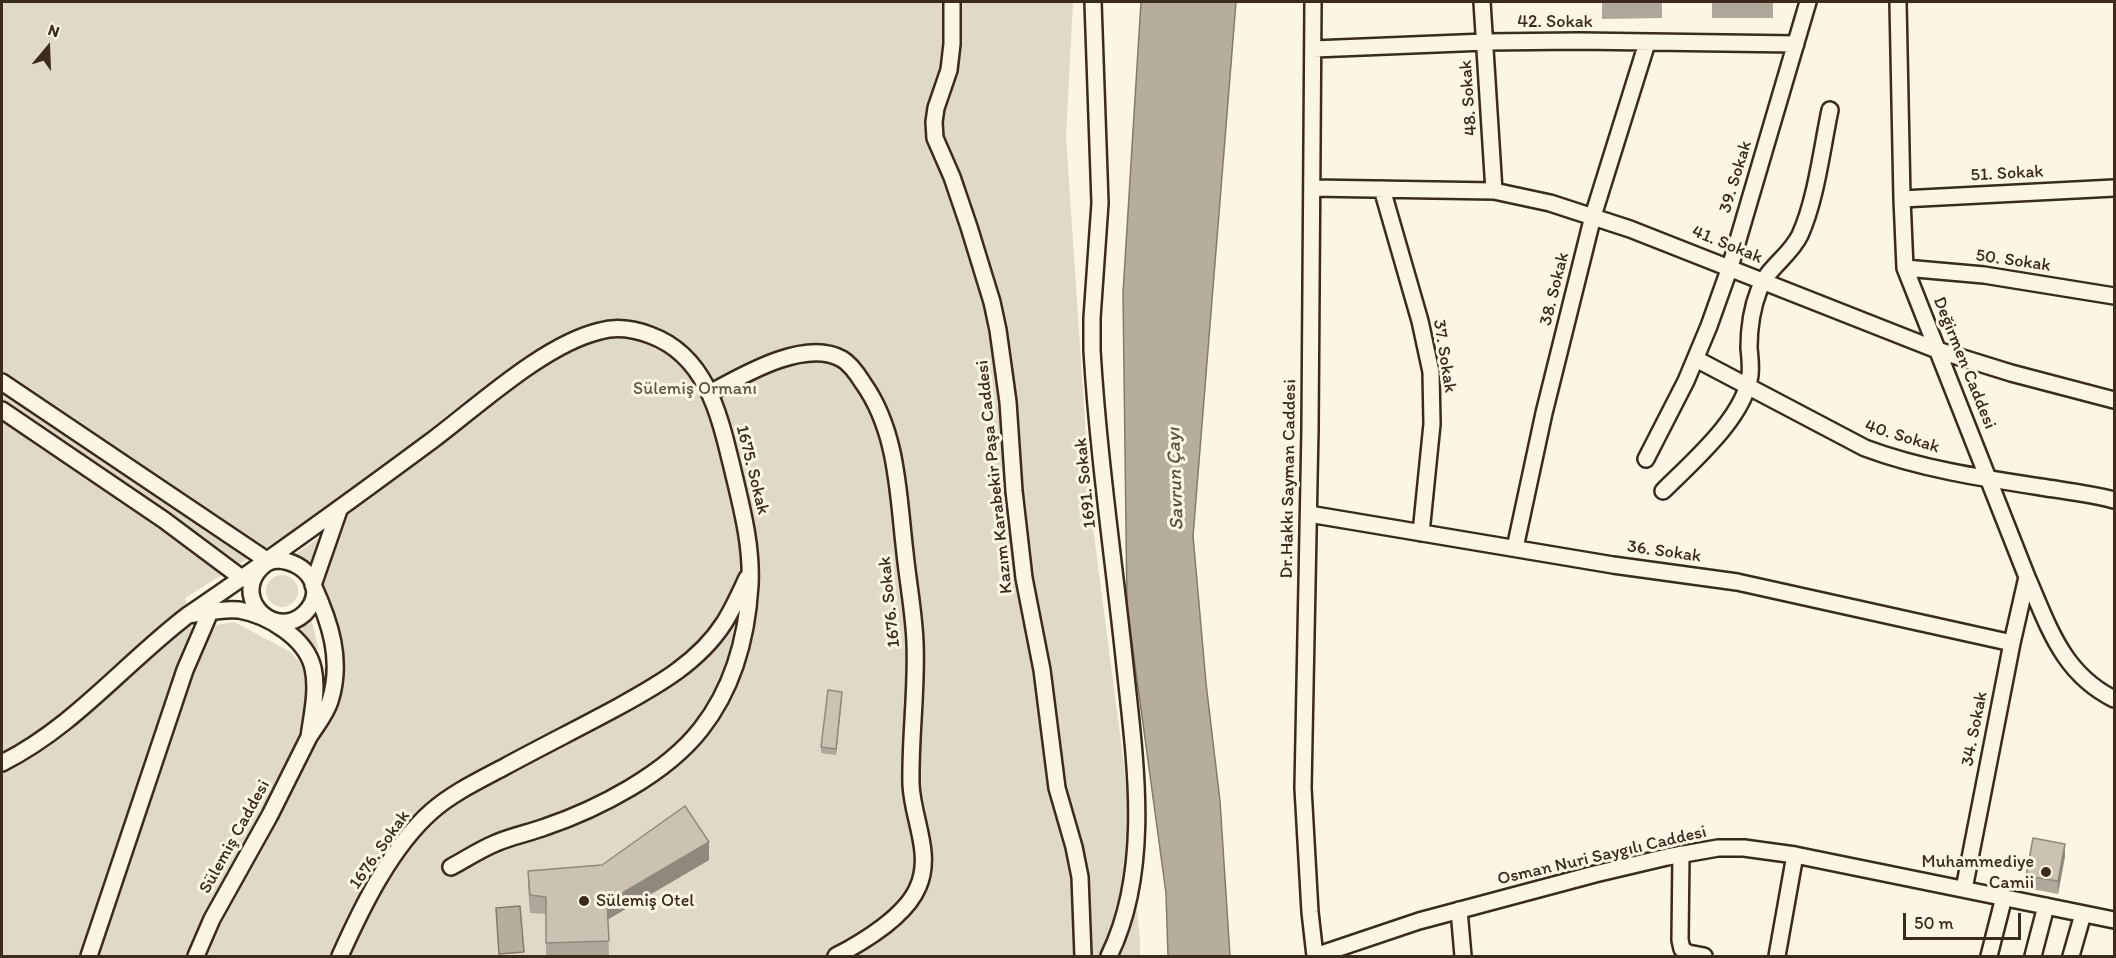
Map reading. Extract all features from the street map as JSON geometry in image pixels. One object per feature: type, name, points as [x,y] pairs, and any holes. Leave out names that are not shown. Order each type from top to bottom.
[{"type":"street","name":"Kazım Karabekir Paşa Caddesi","points":[[952,2],[949,70],[936,108],[935,138],[952,177],[969,227],[992,302],[998,330],[1008,402],[1014,491],[1024,578],[1043,681],[1057,788],[1079,870],[1083,957]]},
{"type":"street","name":"1691. Sokak","points":[[1093,2],[1100,203],[1092,350],[1130,711],[1137,822],[1135,865],[1130,896],[1121,932],[1109,957]]},
{"type":"street","name":"Dr.Hakkı Sayman Caddesi","points":[[1313,2],[1309,514],[1303,788],[1309,903],[1315,956]]},
{"type":"street","name":"48. Sokak","points":[[1482,2],[1494,191]]},
{"type":"street","name":"39. Sokak","points":[[1646,459],[1696,359],[1730,267],[1809,2]]},
{"type":"street","name":"Değirmen Caddesi","points":[[1898,2],[1905,268],[2048,626],[2070,665],[2091,685],[2115,699]]},
{"type":"street","name":"42. Sokak","points":[[1314,49],[1485,42],[1796,44]]},
{"type":"street","name":"38. Sokak","points":[[1515,548],[1554,372],[1593,216],[1647,43]]},
{"type":"street","points":[[1663,491],[1727,423],[1748,386],[1751,371],[1749,330],[1755,302],[1763,280],[1787,254],[1800,233],[1812,197],[1830,110]]},
{"type":"street","name":"41. Sokak","points":[[1312,188],[1494,191],[1550,203],[1593,216],[1730,267],[1937,350],[2011,373],[2115,400]]},
{"type":"street","name":"51. Sokak","points":[[1902,199],[2115,188]]},
{"type":"street","name":"37. Sokak","points":[[1382,189],[1420,321],[1431,372],[1432,424],[1421,533]]},
{"type":"street","name":"50. Sokak","points":[[1905,268],[1984,275],[2115,296]]},
{"type":"street","name":"1675. Sokak","points":[[189,615],[339,510],[518,375],[564,345],[599,331],[614,328],[638,331],[671,345],[693,365],[710,393],[718,413],[747,533],[750,570],[746,624],[736,667],[715,709],[699,731],[682,749],[653,772],[608,799],[573,816],[496,842],[451,867]]},
{"type":"street","name":"1676. Sokak","points":[[710,393],[749,372],[774,362],[792,356],[822,353],[844,360],[856,373],[879,407],[887,429],[894,463],[915,643],[911,782],[923,860],[918,888],[910,900],[887,922],[836,957]]},
{"type":"street","name":"40. Sokak","points":[[1696,359],[1865,448],[1903,461],[1989,479],[2115,500]]},
{"type":"street","points":[[2,382],[268,561],[287,560],[297,564],[306,570],[313,585]]},
{"type":"street","points":[[2,410],[164,520],[243,579]]},
{"type":"street","points":[[2,763],[28,750],[55,731],[189,615],[239,610],[282,622],[301,617],[313,600],[313,585],[339,510]]},
{"type":"street","name":"36. Sokak","points":[[1309,514],[1613,565],[1737,582],[2012,643]]},
{"type":"street","points":[[268,561],[254,576],[251,585],[253,603],[265,617],[301,645],[308,656],[315,681],[309,737]]},
{"type":"street","name":"1676. Sokak","points":[[340,957],[359,916],[389,863],[410,834],[431,812],[464,788],[573,732],[676,673],[698,654],[724,624],[750,570]]},
{"type":"street","name":"34. Sokak","points":[[1964,889],[2027,577]]},
{"type":"street","name":"Sülemiş Caddesi","points":[[196,957],[212,919],[270,815],[309,737],[330,703],[335,675],[333,637],[313,585]]},
{"type":"street","points":[[89,957],[185,670],[210,612]]},
{"type":"street","name":"Osman Nuri Saygılı Caddesi","points":[[1315,956],[1459,910],[1595,874],[1718,848],[1744,848],[1795,855],[2115,920]]},
{"type":"street","points":[[1681,854],[1680,940],[1682,949],[1704,957]]},
{"type":"street","points":[[1777,957],[1795,855]]},
{"type":"street","points":[[1989,957],[2004,897]]},
{"type":"street","points":[[2033,957],[2046,906]]},
{"type":"street","points":[[1459,910],[1463,957]]},
{"type":"street","points":[[2071,957],[2083,914]]},
{"type":"green space","name":"Sülemiş Ormanı","points":[[2,2],[1073,2],[1066,136],[1091,512],[1124,765],[1140,956],[2,956]],"holes":[[[318,515],[337,536],[324,574],[323,591],[342,659],[306,676],[303,665],[289,651],[234,622],[192,629],[185,598]]]},
{"type":"green space","points":[[320,537],[313,568],[294,555]]},
{"type":"green space","points":[[282,575],[293,580],[298,591],[293,602],[282,607],[271,602],[266,591],[271,580]]},
{"type":"green space","points":[[311,618],[319,651],[296,628]]},
{"type":"water","name":"Savrun Çayı","points":[[1141,2],[1236,2],[1193,536],[1206,683],[1220,801],[1230,956],[1168,956],[1166,893],[1127,606],[1123,293]]},
{"type":"water","points":[[520,906],[524,952],[499,954],[496,908]]},
{"type":"building","points":[[828,690],[842,692],[836,749],[821,747]]},
{"type":"building","name":"Sülemiş Otel","points":[[685,806],[709,842],[607,902],[609,941],[546,943],[546,897],[530,895],[528,871],[602,865]]},
{"type":"building","name":"Muhammediye Camii","points":[[2033,838],[2065,844],[2058,881],[2026,876]]},
{"type":"place","name":"Muhammediye Camii","points":[[2046,872]]},
{"type":"place","name":"Sülemiş Otel","points":[[584,901]]}]
